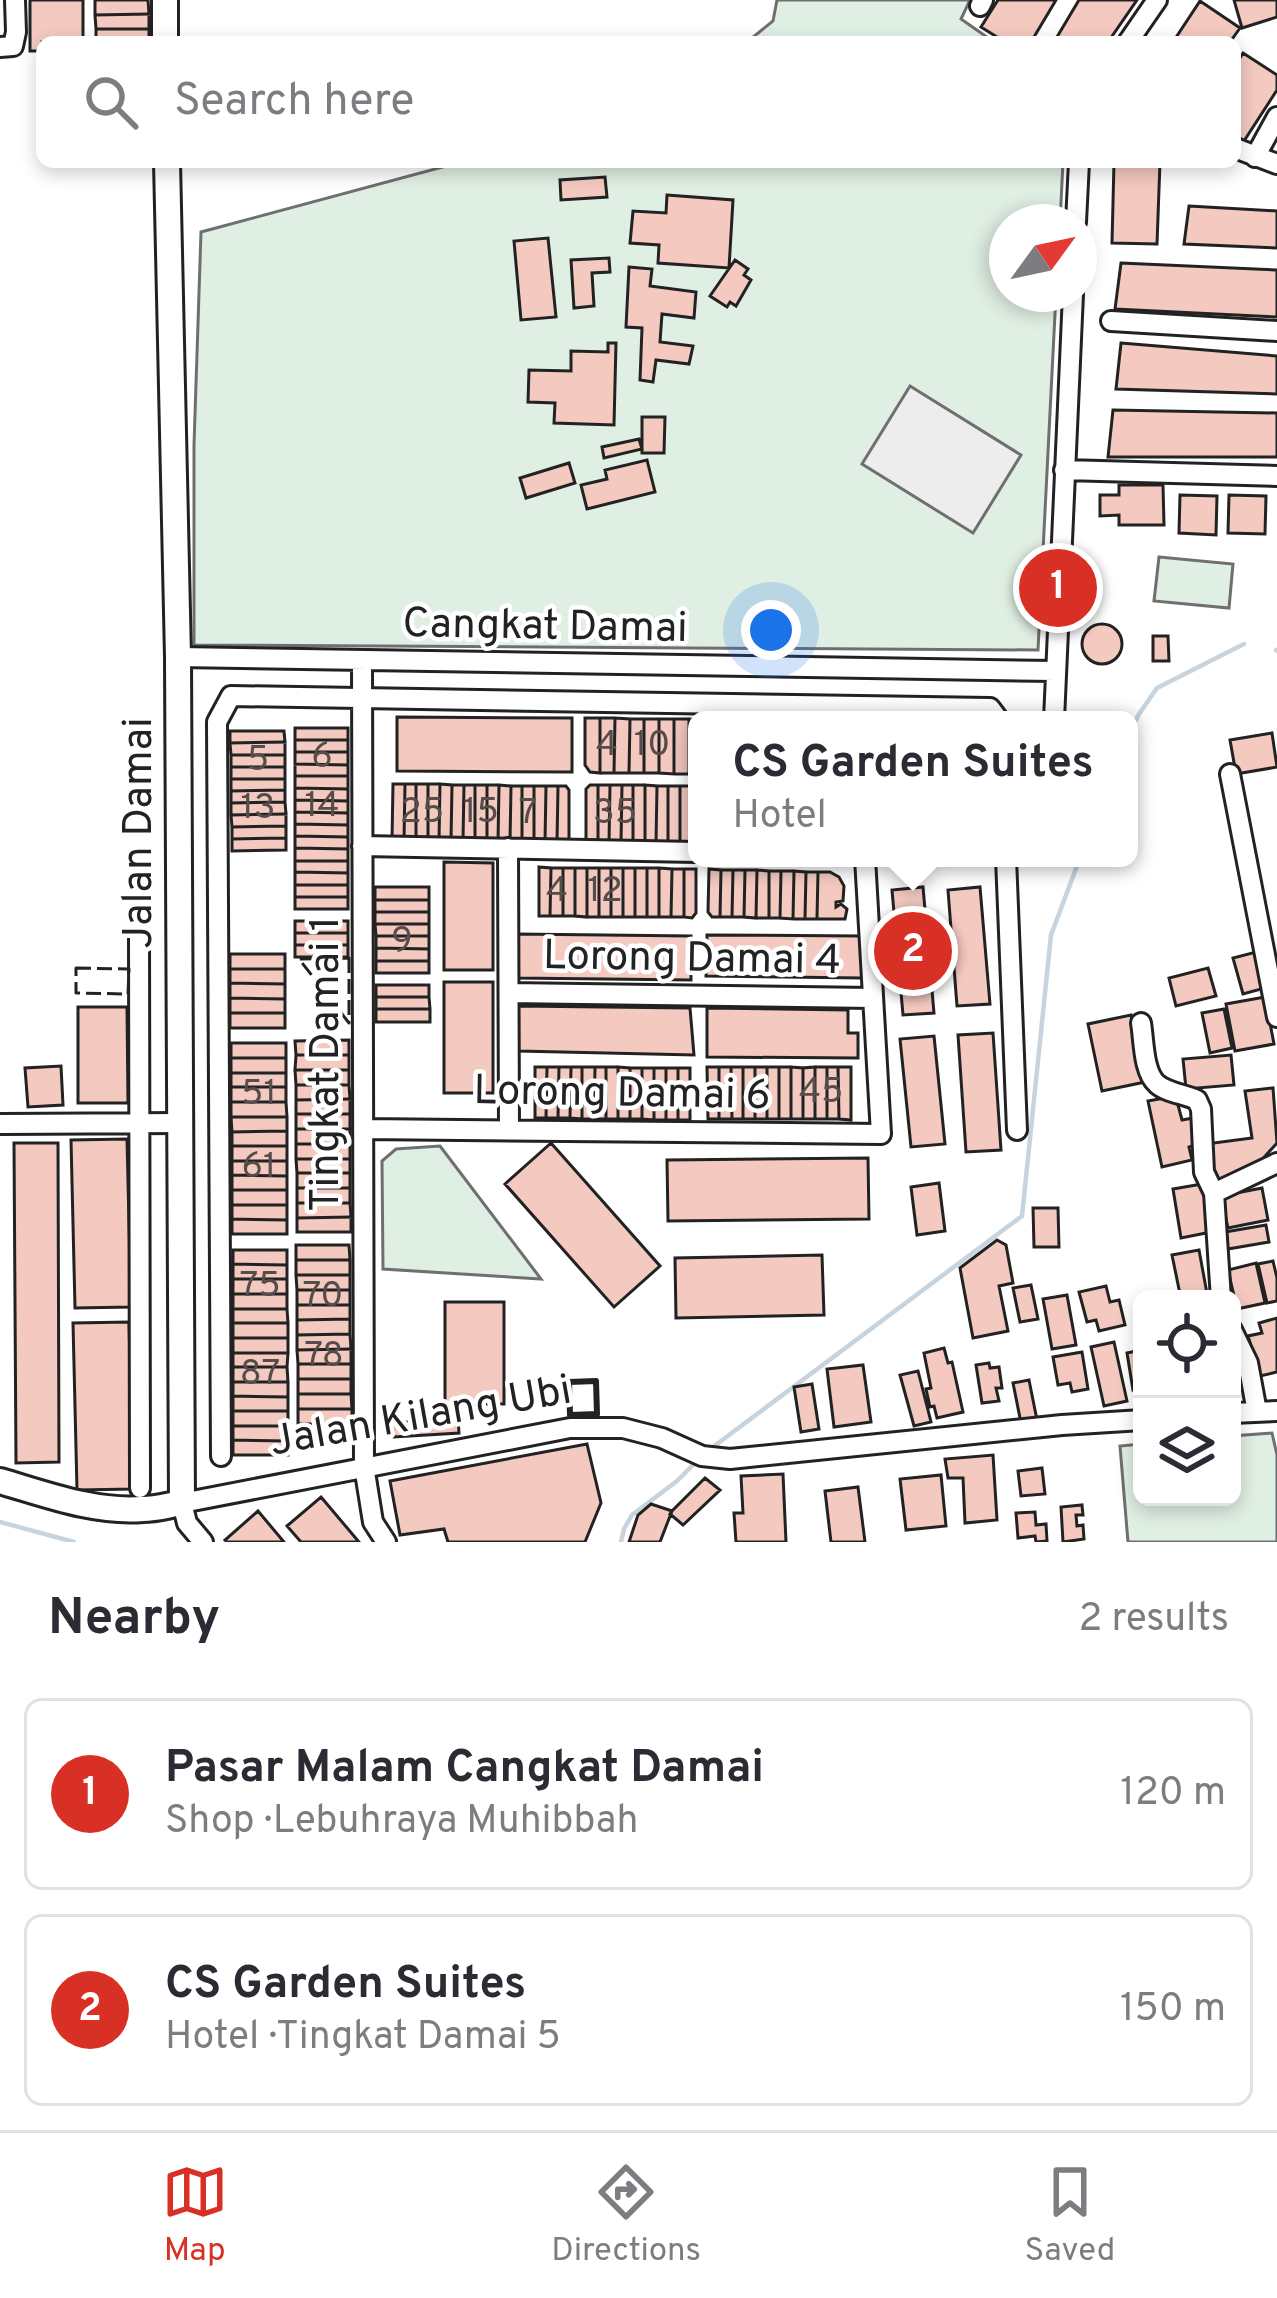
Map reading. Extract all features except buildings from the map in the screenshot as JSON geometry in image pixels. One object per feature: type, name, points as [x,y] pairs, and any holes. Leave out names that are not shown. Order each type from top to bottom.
[{"type":"main road","points":[[165,0],[165,36]]},
{"type":"main road","name":"Jalan Damai","points":[[167,168],[178,657],[182,1503]]},
{"type":"main road","name":"Jalan Kilang Ubi","points":[[0,1480],[108,1508],[142,1510],[182,1503]]},
{"type":"street","points":[[6,46],[16,32],[15,0]]},
{"type":"street","points":[[1132,36],[1157,0]]},
{"type":"street","points":[[1255,157],[1277,117]]},
{"type":"street","points":[[1241,151],[1277,164]]},
{"type":"street","points":[[1077,204],[1079,168]]},
{"type":"street","points":[[1054,711],[1072,312]]},
{"type":"street","points":[[1112,321],[1277,331]]},
{"type":"street","points":[[1064,470],[1277,476]]},
{"type":"street","name":"Cangkat Damai","points":[[178,657],[1055,671]]},
{"type":"street","name":"Tingkat Damai 1","points":[[362,661],[364,1466],[373,1522],[386,1542]]},
{"type":"street","name":"Cangkat Damai","points":[[231,696],[876,711]]},
{"type":"street","name":"Jalan Damai","points":[[220,1456],[217,722],[231,696]]},
{"type":"street","points":[[1230,774],[1277,1017]]},
{"type":"street","points":[[362,846],[688,852]]},
{"type":"street","points":[[508,848],[509,1130]]},
{"type":"street","points":[[866,867],[873,998]]},
{"type":"street","points":[[1006,867],[1017,1130]]},
{"type":"street","name":"Jalan Damai","points":[[139,932],[140,1488]]},
{"type":"street","name":"Lorong Damai 4","points":[[509,993],[873,998]]},
{"type":"street","name":"Lorong Damai 6","points":[[363,1129],[881,1134],[873,998]]},
{"type":"street","points":[[1141,1023],[1154,1081],[1197,1100],[1201,1109],[1204,1172],[1214,1193],[1220,1290]]},
{"type":"street","points":[[0,1124],[180,1123]]},
{"type":"street","points":[[1214,1193],[1277,1163]]},
{"type":"street","points":[[181,1238],[219,1236]]},
{"type":"street","points":[[1241,1349],[1267,1411]]},
{"type":"street","name":"Jalan Kilang Ubi","points":[[182,1503],[570,1428],[623,1428],[662,1438],[702,1456],[730,1459],[1133,1421]]},
{"type":"street","points":[[182,1503],[187,1523],[203,1542]]},
{"type":"green space","points":[[777,0],[970,0],[961,19],[985,36],[754,36],[773,21]]},
{"type":"green space","points":[[439,168],[1063,168],[1061,204],[989,204],[989,312],[1055,312],[1038,650],[194,645],[201,232]]},
{"type":"green space","points":[[1159,557],[1233,564],[1229,608],[1154,601]]},
{"type":"green space","points":[[440,1146],[541,1279],[383,1269],[382,1161],[396,1149]]},
{"type":"green space","points":[[1272,1433],[1277,1455],[1277,1542],[1128,1542],[1120,1446],[1133,1445],[1133,1506],[1241,1506],[1241,1435]]},
{"type":"shaded area","points":[[910,386],[1021,455],[973,533],[862,464]]},
{"type":"waterway","points":[[1138,716],[1157,688],[1244,644]]},
{"type":"waterway","points":[[709,1450],[1022,1216],[1051,935],[1077,867]]},
{"type":"waterway","points":[[621,1542],[632,1515],[696,1462]]},
{"type":"waterway","points":[[0,1522],[74,1542]]},
{"type":"fence","points":[[349,958],[349,1023],[299,959],[349,958]]},
{"type":"fence","points":[[76,968],[129,969],[128,994],[76,993],[76,968]]},
{"type":"wall","points":[[596,1381],[597,1414],[570,1415],[569,1382],[596,1381]]},
{"type":"place","name":"Pasar Malam Cangkat Damai","points":[[1058,588]]},
{"type":"place","name":"CS Garden Suites","points":[[913,951]]}]
